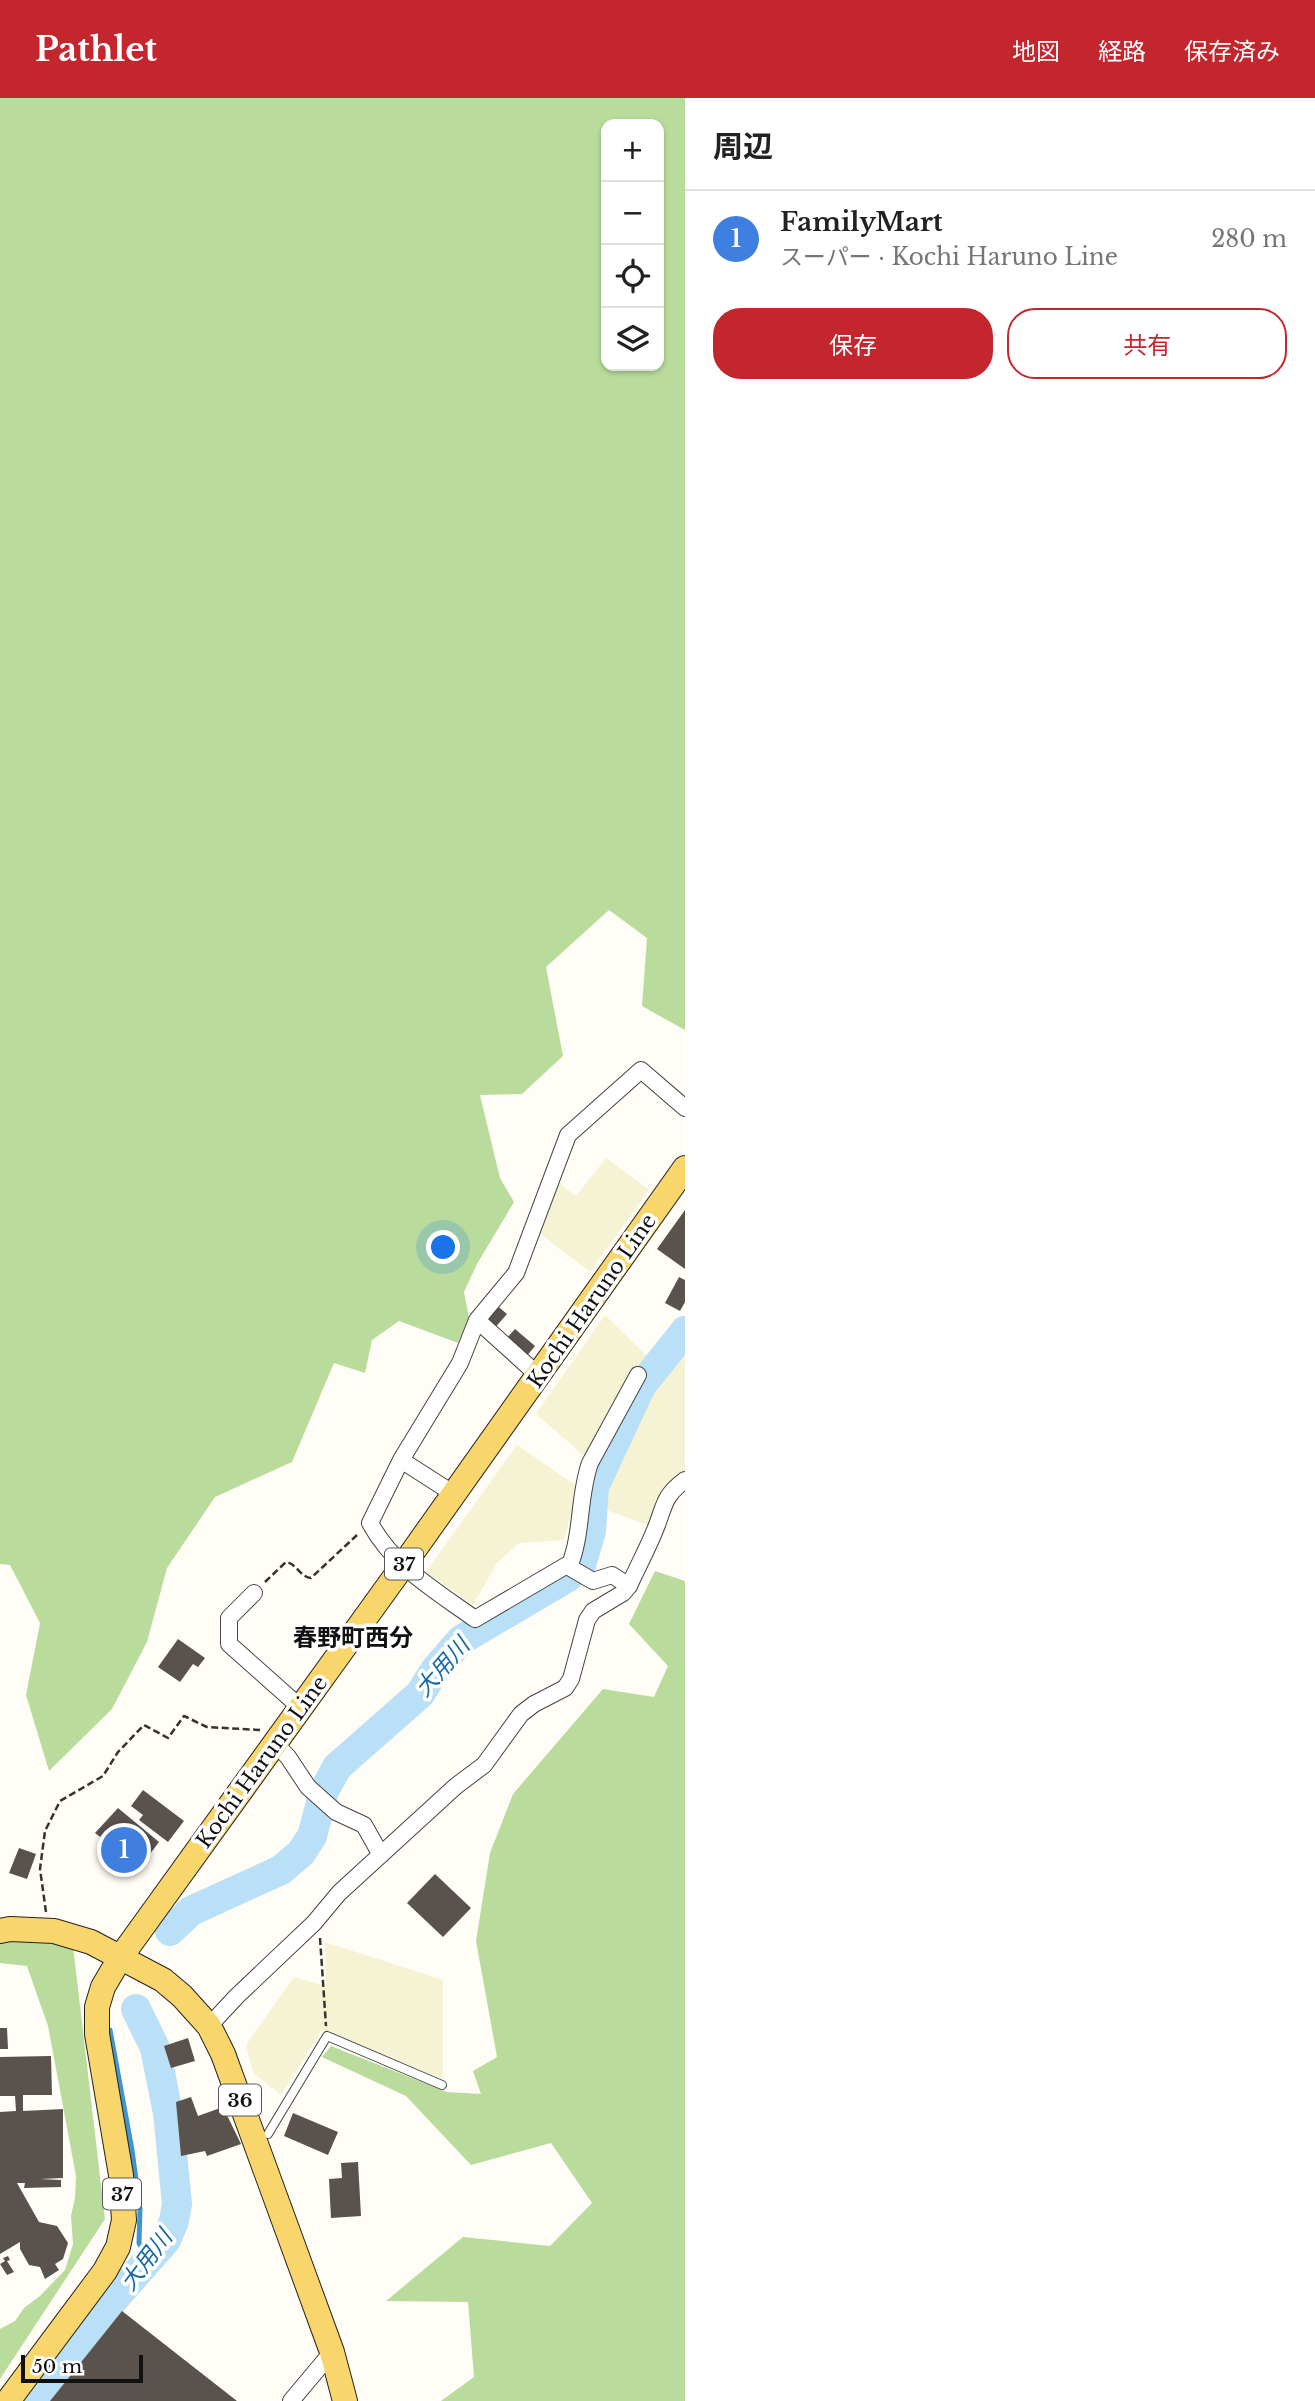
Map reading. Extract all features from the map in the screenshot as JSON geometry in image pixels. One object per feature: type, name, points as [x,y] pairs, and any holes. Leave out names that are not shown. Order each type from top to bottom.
[{"type":"main road","name":"Kochi Haruno Line","points":[[8,2401],[97,2282],[118,2248],[124,2220],[121,2175],[97,2034],[97,2007],[103,1987],[120,1958],[301,1709],[685,1168]]},
{"type":"main road","name":"36","points":[[0,1931],[50,1931],[90,1942],[163,1980],[182,1996],[209,2026],[223,2054],[331,2352],[345,2401]]},
{"type":"street","points":[[629,1586],[612,1575],[597,1581],[587,1579],[567,1565],[475,1619],[402,1567],[380,1542],[370,1523],[401,1460],[460,1363],[477,1320],[516,1273],[568,1135],[641,1070],[685,1108]]},
{"type":"street","points":[[477,1320],[539,1376]]},
{"type":"street","points":[[575,1571],[585,1478],[590,1463],[638,1375]]},
{"type":"street","points":[[401,1460],[454,1494]]},
{"type":"street","points":[[209,2026],[339,1893],[456,1786],[484,1765],[521,1714],[565,1688],[571,1679],[587,1620],[593,1611],[623,1593],[629,1586],[657,1524],[662,1506],[675,1488],[685,1480]]},
{"type":"street","points":[[254,1593],[229,1618],[229,1644],[301,1709]]},
{"type":"street","points":[[280,1737],[288,1758],[308,1787],[336,1812],[364,1825],[381,1855]]},
{"type":"street","points":[[291,2401],[331,2352]]},
{"type":"lane","points":[[268,2134],[327,2036],[443,2085]]},
{"type":"path","points":[[254,1593],[286,1562],[290,1562],[306,1577],[311,1578],[370,1523]]},
{"type":"path","points":[[50,1931],[40,1869],[45,1831],[60,1801],[103,1776],[118,1752],[144,1725],[168,1738],[184,1716],[207,1727],[280,1737]]},
{"type":"path","points":[[318,1917],[327,2036]]},
{"type":"shaded area","points":[[606,1158],[649,1190],[590,1272],[538,1232],[558,1182],[576,1196]]},
{"type":"shaded area","points":[[605,1315],[650,1359],[636,1373],[589,1460],[536,1414]]},
{"type":"shaded area","points":[[685,1343],[685,1471],[662,1495],[650,1526],[601,1508],[600,1490],[641,1400]]},
{"type":"shaded area","points":[[517,1445],[578,1487],[564,1540],[519,1543],[497,1563],[473,1605],[426,1572]]},
{"type":"shaded area","points":[[325,1942],[443,1980],[443,2079],[322,2030],[281,2095],[253,2073],[246,2045],[294,1977],[326,1986]]},
{"type":"green space","points":[[0,98],[685,98],[685,1030],[642,1006],[647,938],[609,910],[546,967],[563,1056],[522,1094],[480,1095],[500,1178],[514,1202],[477,1264],[464,1292],[469,1318],[458,1343],[399,1321],[372,1340],[365,1373],[334,1363],[292,1462],[215,1497],[167,1568],[147,1642],[112,1709],[49,1771],[26,1695],[40,1623],[10,1565],[0,1564]]},
{"type":"green space","points":[[655,1571],[685,1581],[685,2401],[441,2401],[474,2377],[468,2302],[386,2301],[463,2237],[550,2246],[592,2203],[551,2143],[471,2165],[406,2096],[322,2057],[331,2046],[447,2092],[481,2094],[473,2071],[497,2057],[476,1941],[490,1853],[513,1794],[603,1689],[654,1697],[668,1666],[629,1624]]},
{"type":"green space","points":[[27,1937],[73,1946],[105,2219],[0,2379],[0,2329],[15,2321],[24,2308],[65,2270],[73,2244],[71,2216],[76,2176],[48,2026],[27,1966],[0,1963],[0,1939]]},
{"type":"building","points":[[685,1210],[685,1269],[657,1249]]},
{"type":"building","points":[[679,1277],[685,1280],[685,1302],[680,1311],[665,1303]]},
{"type":"building","points":[[495,1304],[507,1314],[493,1330],[481,1320]]},
{"type":"building","points":[[515,1329],[535,1346],[525,1358],[505,1340]]},
{"type":"building","points":[[178,1639],[205,1658],[198,1667],[193,1664],[180,1682],[158,1667]]},
{"type":"building","points":[[143,1790],[184,1821],[168,1842],[139,1820],[143,1815],[131,1806]]},
{"type":"building","points":[[118,1808],[159,1842],[140,1867],[95,1833]]},
{"type":"building","points":[[19,1848],[36,1854],[27,1879],[9,1873]]},
{"type":"building","points":[[435,1874],[471,1908],[443,1937],[407,1903]]},
{"type":"building","points":[[0,2028],[7,2028],[8,2049],[0,2049]]},
{"type":"building","points":[[188,2038],[195,2061],[171,2068],[164,2046]]},
{"type":"building","points":[[51,2056],[52,2095],[23,2095],[23,2111],[63,2109],[63,2178],[40,2179],[61,2180],[61,2187],[24,2188],[25,2183],[17,2183],[39,2222],[57,2226],[68,2243],[63,2259],[55,2264],[59,2270],[45,2279],[40,2267],[29,2265],[20,2249],[20,2242],[0,2254],[0,2112],[16,2111],[15,2096],[0,2096],[0,2057]]},
{"type":"building","points":[[191,2097],[198,2116],[223,2107],[241,2144],[207,2156],[205,2151],[181,2156],[176,2102]]},
{"type":"building","points":[[293,2113],[338,2132],[328,2155],[284,2136]]},
{"type":"building","points":[[358,2162],[361,2216],[331,2218],[329,2179],[342,2178],[341,2163]]},
{"type":"building","points":[[8,2256],[10,2260],[7,2261],[14,2272],[7,2275],[0,2264],[5,2261],[3,2258]]},
{"type":"building","points":[[122,2311],[237,2401],[50,2401]]},
{"type":"waterway","name":"大用川","points":[[170,1931],[191,1911],[281,1870],[301,1853],[312,1836],[324,1791],[337,1767],[420,1694],[435,1670],[461,1640],[568,1577],[581,1565],[591,1531],[594,1487],[641,1386],[685,1331]]},
{"type":"waterway","name":"大用川","points":[[31,2401],[105,2309],[166,2240],[174,2221],[177,2204],[168,2113],[155,2048],[136,2009]]},
{"type":"waterway","points":[[110,2030],[132,2150],[140,2209],[139,2243],[148,2260]]},
{"type":"place","name":"FamilyMart","points":[[124,1850]]},
{"type":"district","name":"春野町西分","points":[[353,1638]]}]
